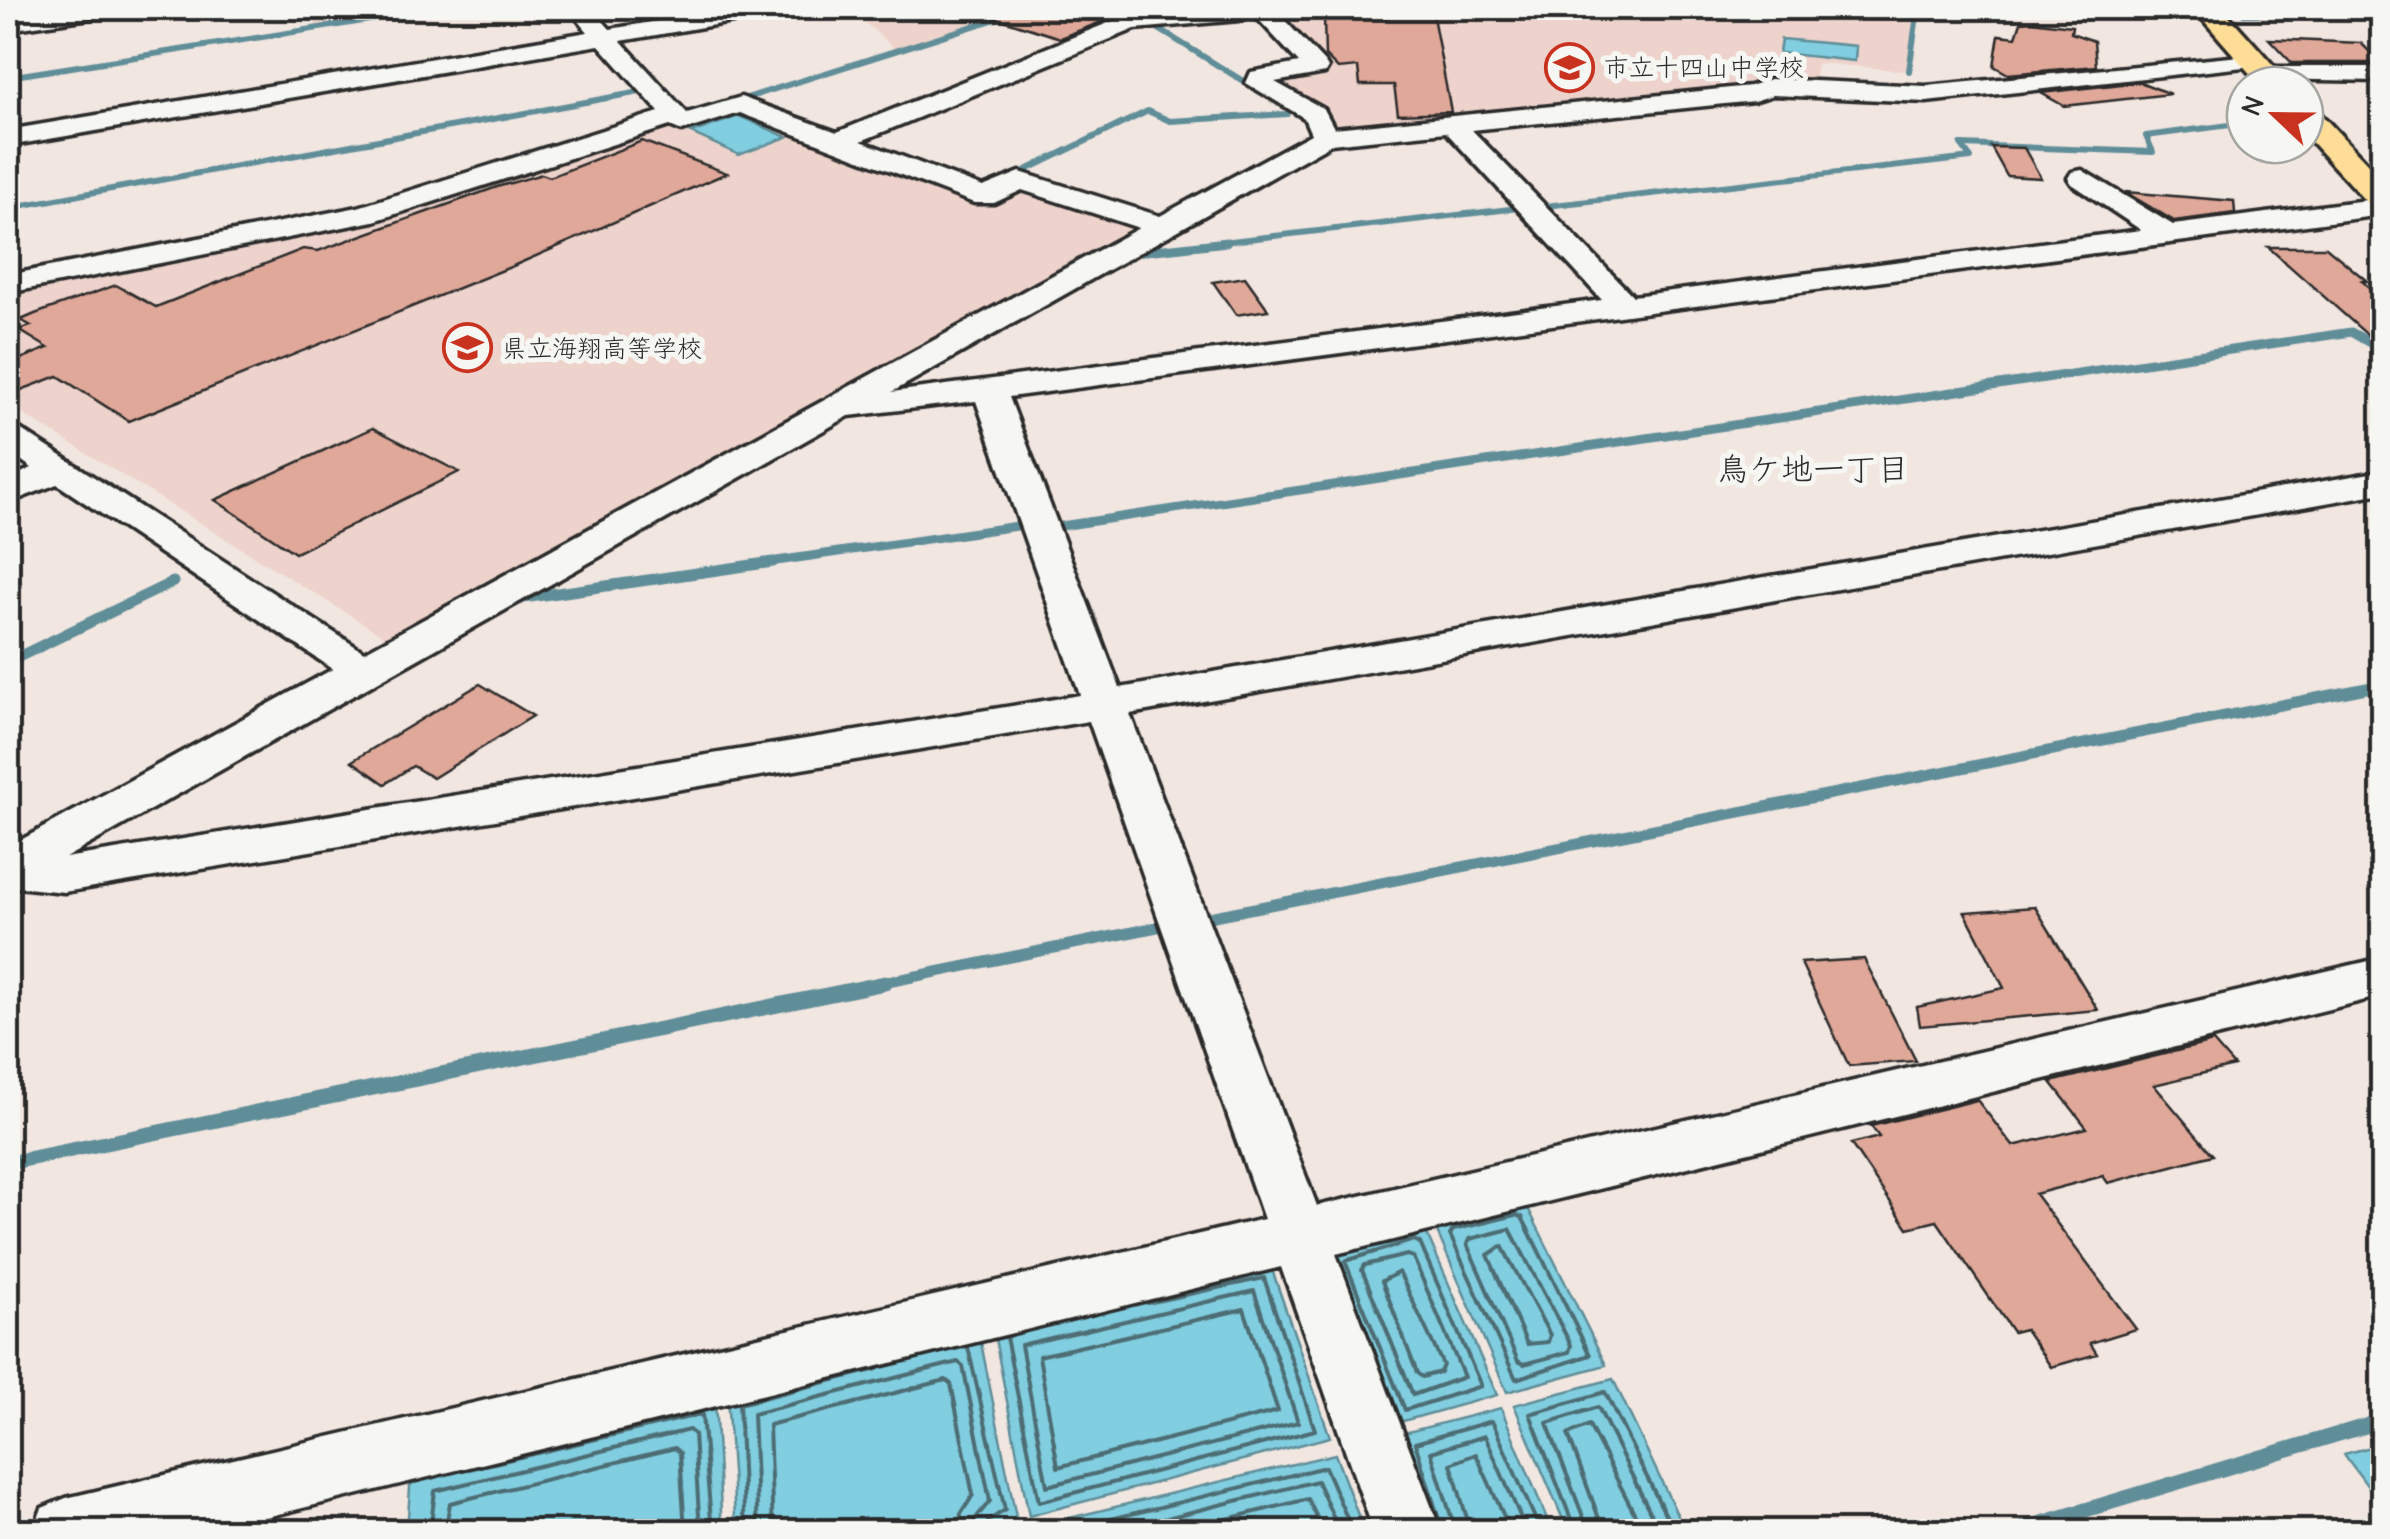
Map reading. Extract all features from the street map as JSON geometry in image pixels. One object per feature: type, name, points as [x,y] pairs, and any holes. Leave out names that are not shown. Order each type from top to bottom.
[{"type":"main road","points":[[2207,8],[2258,65]]},
{"type":"main road","points":[[2325,138],[2382,199]]},
{"type":"street","points":[[8,23],[111,8]]},
{"type":"street","points":[[579,8],[682,123],[741,105],[984,196],[1020,180],[1164,227]]},
{"type":"street","points":[[8,138],[773,8]]},
{"type":"street","points":[[834,143],[1120,17],[1251,12],[1267,15],[1316,68],[1260,77],[1258,83],[1315,114],[1325,138]]},
{"type":"street","points":[[2325,74],[2382,74]]},
{"type":"street","points":[[8,869],[361,669],[1325,138],[1754,93],[1770,87],[1926,94],[2225,75]]},
{"type":"street","points":[[8,284],[364,214],[674,116]]},
{"type":"street","points":[[1455,127],[1626,306]]},
{"type":"street","points":[[2082,178],[2168,235]]},
{"type":"street","points":[[832,410],[2382,207]]},
{"type":"street","points":[[990,392],[1408,1532]]},
{"type":"street","points":[[8,436],[361,669]]},
{"type":"street","points":[[8,492],[60,470]]},
{"type":"street","points":[[8,869],[64,875],[1107,704],[2382,482]]},
{"type":"street","points":[[66,1532],[2382,977]]},
{"type":"shaded area","points":[[308,8],[440,8],[317,27]]},
{"type":"shaded area","points":[[849,8],[1108,8],[1113,26],[1061,47],[1021,12],[898,52]]},
{"type":"shaded area","name":"市立十四山中学校","points":[[1267,8],[1918,8],[1908,71],[1817,63],[1814,83],[1338,132],[1266,81],[1325,72]]},
{"type":"shaded area","name":"県立海翔高等学校","points":[[734,109],[982,202],[1016,186],[1149,226],[392,641],[8,405],[8,292],[358,223],[670,124],[675,129]]},
{"type":"water","points":[[1781,39],[1856,46],[1855,61],[1779,53]]},
{"type":"water","points":[[739,116],[787,137],[739,155],[691,133]]},
{"type":"water","points":[[1525,1202],[1606,1365],[1507,1392],[1434,1225]]},
{"type":"water","points":[[1424,1227],[1497,1395],[1396,1423],[1330,1251]]},
{"type":"water","points":[[1270,1264],[1330,1437],[1029,1516],[993,1328]]},
{"type":"water","points":[[979,1333],[1017,1522],[978,1532],[736,1531],[727,1396]]},
{"type":"water","points":[[1613,1379],[1685,1531],[1568,1531],[1514,1405]]},
{"type":"water","points":[[715,1400],[722,1531],[407,1532],[411,1473]]},
{"type":"water","points":[[1501,1408],[1552,1531],[1435,1531],[1400,1434]]},
{"type":"water","points":[[2382,1444],[2382,1506],[2344,1454]]},
{"type":"water","points":[[1335,1454],[1364,1531],[1032,1531],[1032,1527]]},
{"type":"building","points":[[985,8],[1145,10],[1122,14],[1060,38],[984,14]]},
{"type":"building","points":[[1386,11],[1432,11],[1451,112],[1398,114],[1394,85],[1360,85],[1358,67],[1338,69],[1325,56],[1324,18],[1387,19]]},
{"type":"building","points":[[2021,22],[2072,26],[2071,33],[2094,41],[2096,66],[2008,74],[1994,66],[1999,35],[2016,37]]},
{"type":"building","points":[[2269,39],[2361,43],[2381,63],[2292,63]]},
{"type":"building","points":[[2140,82],[2170,94],[2064,106],[2041,93]]},
{"type":"building","points":[[642,141],[727,173],[513,266],[129,421],[58,376],[8,395],[8,364],[48,348],[19,330],[31,326],[21,320],[35,314],[116,285],[156,307],[303,249],[318,251],[497,187],[542,174],[550,177]]},
{"type":"building","points":[[1991,147],[2024,148],[2041,178],[2007,176]]},
{"type":"building","points":[[2125,192],[2234,201],[2235,213],[2174,221]]},
{"type":"building","points":[[2268,247],[2326,247],[2367,281],[2362,281],[2382,299],[2382,348]]},
{"type":"building","points":[[1245,277],[1268,310],[1236,315],[1213,282]]},
{"type":"building","points":[[373,428],[459,472],[295,553],[215,500]]},
{"type":"building","points":[[480,684],[533,716],[433,778],[413,766],[385,784],[352,761]]},
{"type":"building","points":[[2035,907],[2098,1010],[1920,1026],[1917,1007],[2004,988],[1965,912]]},
{"type":"building","points":[[1864,959],[1916,1061],[1849,1066],[1801,963]]},
{"type":"building","points":[[2213,1042],[2234,1066],[2154,1085],[2213,1155],[2108,1183],[2103,1176],[2035,1194],[2136,1329],[2090,1343],[2097,1354],[2051,1367],[2025,1329],[2013,1332],[1937,1221],[1908,1228],[1851,1144],[1879,1137],[1871,1126],[1977,1100],[2013,1146],[2087,1128],[2051,1082]]},
{"type":"waterway","points":[[8,77],[446,8]]},
{"type":"waterway","points":[[731,103],[1030,8]]},
{"type":"waterway","points":[[1909,71],[1918,8]]},
{"type":"waterway","points":[[2244,14],[2382,12]]},
{"type":"waterway","points":[[1149,23],[1256,89]]},
{"type":"waterway","points":[[8,208],[640,92]]},
{"type":"waterway","points":[[1010,178],[1148,111],[1170,121],[1287,114]]},
{"type":"waterway","points":[[1545,206],[1971,158],[1961,145],[2153,152],[2146,136],[2225,126]]},
{"type":"waterway","points":[[1205,244],[1519,208]]},
{"type":"waterway","points":[[1137,252],[1227,242]]},
{"type":"waterway","points":[[1061,526],[2351,332],[2382,350]]},
{"type":"waterway","points":[[756,564],[1031,524]]},
{"type":"waterway","points":[[516,599],[773,562]]},
{"type":"waterway","points":[[8,662],[173,582]]},
{"type":"waterway","points":[[1209,917],[2382,685]]},
{"type":"waterway","points":[[873,985],[1172,924]]},
{"type":"waterway","points":[[8,1163],[885,983]]},
{"type":"waterway","points":[[2012,1532],[2382,1421]]},
{"type":"place","name":"市立十四山中学校","points":[[1569,67]]},
{"type":"place","name":"県立海翔高等学校","points":[[467,348]]},
{"type":"district","name":"鳥ケ地一丁目","points":[[1813,469]]}]
